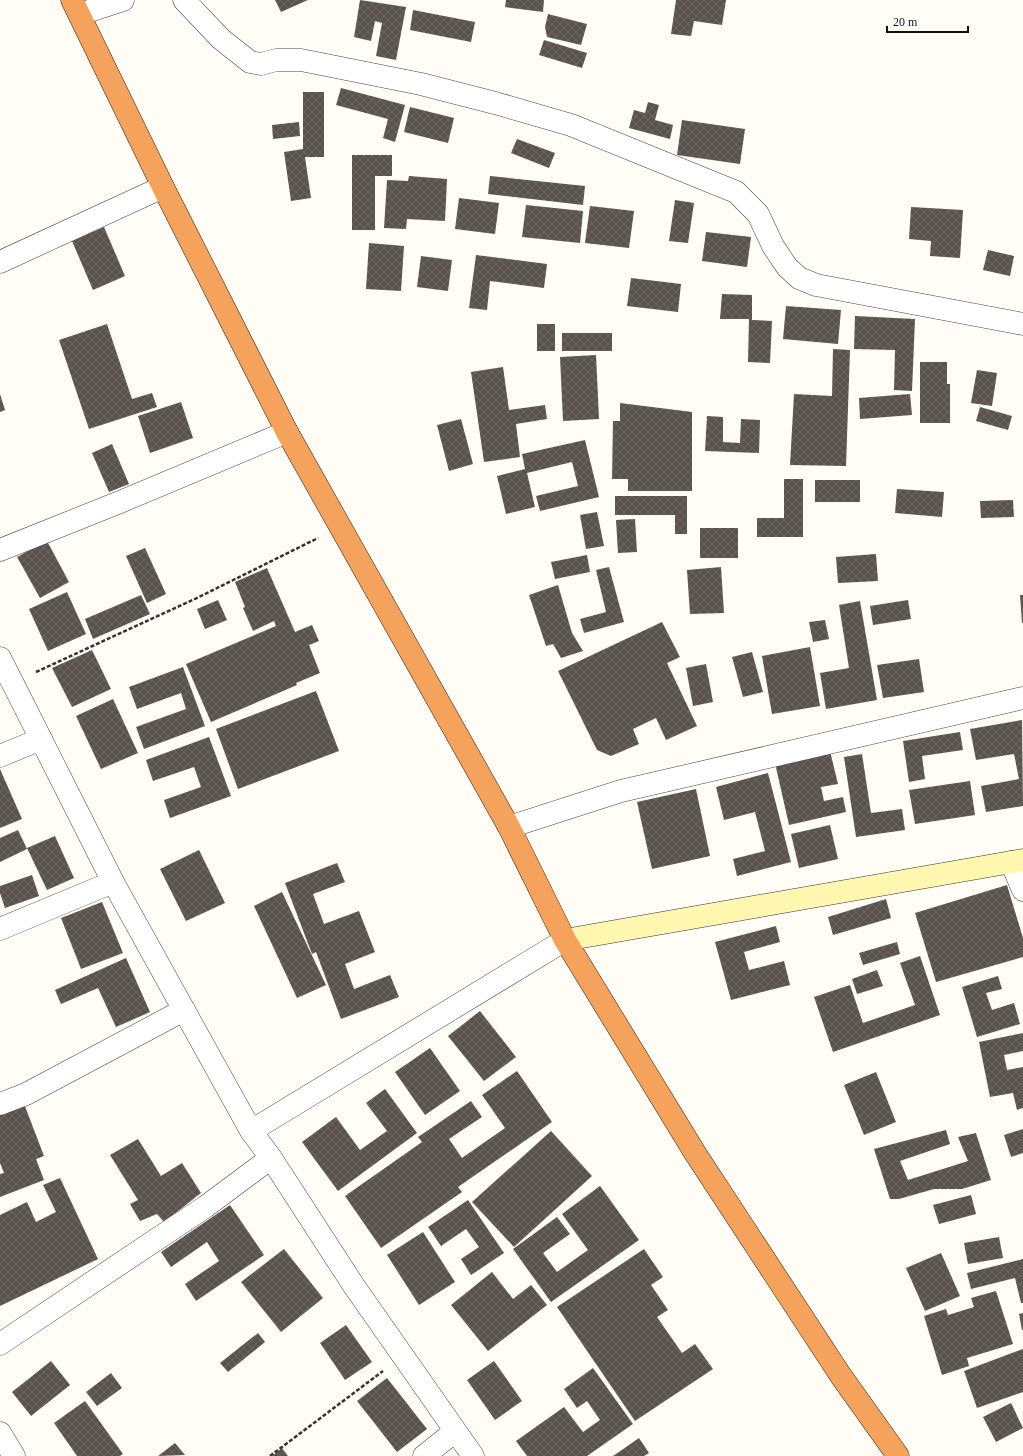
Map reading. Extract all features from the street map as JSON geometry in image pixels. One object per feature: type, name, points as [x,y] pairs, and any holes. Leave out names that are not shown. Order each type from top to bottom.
[{"type":"highway","points":[[76,7],[163,187],[287,432],[508,827],[565,940],[695,1153],[841,1376],[898,1456]]},
{"type":"street","points":[[76,7],[123,0]]},
{"type":"street","points":[[184,0],[221,39],[250,62],[262,64],[276,60],[301,60],[420,84],[495,102],[571,125],[736,192],[758,214],[774,246],[787,267],[799,278],[816,285],[1023,324]]},
{"type":"street","points":[[0,262],[163,187]]},
{"type":"street","points":[[0,550],[120,502],[287,432]]},
{"type":"street","points":[[1,662],[113,882],[251,1131],[271,1158],[354,1286],[454,1432],[473,1456]]},
{"type":"street","points":[[508,827],[621,791],[1023,698]]},
{"type":"street","points":[[0,756],[41,739]]},
{"type":"street","points":[[251,1131],[565,940],[1017,861],[1023,890]]},
{"type":"street","points":[[0,928],[113,882]]},
{"type":"street","points":[[0,1104],[26,1094],[184,1010]]},
{"type":"street","points":[[0,1344],[205,1207],[271,1158]]},
{"type":"street","points":[[424,1456],[454,1432]]},
{"type":"street","points":[[0,1433],[14,1456]]},
{"type":"path","points":[[12,682],[199,597],[340,526]]},
{"type":"path","points":[[270,1456],[402,1356]]},
{"type":"building","points":[[275,0],[308,0],[281,12]]},
{"type":"building","points":[[360,0],[406,7],[396,60],[376,56],[382,23],[375,21],[371,41],[354,37]]},
{"type":"building","points":[[506,0],[544,0],[543,12],[505,7]]},
{"type":"building","points":[[676,0],[726,0],[722,25],[694,21],[691,36],[671,34]]},
{"type":"building","points":[[413,10],[475,22],[471,42],[410,30]]},
{"type":"building","points":[[548,14],[587,24],[581,45],[547,37],[545,27]]},
{"type":"building","points":[[544,40],[587,53],[582,68],[539,55]]},
{"type":"building","points":[[341,88],[405,105],[395,142],[383,138],[388,119],[336,105]]},
{"type":"building","points":[[303,92],[324,92],[324,157],[305,157],[311,198],[291,201],[284,152],[303,149]]},
{"type":"building","points":[[648,102],[659,105],[655,120],[673,125],[670,139],[629,128],[634,110],[645,113]]},
{"type":"building","points":[[410,107],[454,118],[448,143],[404,132]]},
{"type":"building","points":[[682,120],[745,129],[740,164],[677,155]]},
{"type":"building","points":[[299,122],[300,136],[273,139],[272,125]]},
{"type":"building","points":[[517,139],[555,153],[549,168],[511,153]]},
{"type":"building","points":[[352,155],[392,155],[392,176],[375,176],[375,230],[352,230]]},
{"type":"building","points":[[409,176],[447,179],[445,221],[407,219],[406,229],[384,228],[387,180],[408,181]]},
{"type":"building","points":[[490,176],[585,186],[583,205],[488,194]]},
{"type":"building","points":[[459,198],[499,203],[495,234],[455,229]]},
{"type":"building","points":[[675,200],[694,203],[688,243],[669,241]]},
{"type":"building","points":[[526,205],[583,211],[580,243],[522,237]]},
{"type":"building","points":[[590,206],[634,211],[629,248],[585,243]]},
{"type":"building","points":[[911,207],[963,210],[960,258],[930,256],[931,241],[909,239]]},
{"type":"building","points":[[104,227],[125,276],[93,290],[72,241]]},
{"type":"building","points":[[706,232],[751,237],[747,267],[702,261]]},
{"type":"building","points":[[369,243],[404,246],[401,291],[366,289]]},
{"type":"building","points":[[988,250],[1014,256],[1010,276],[983,270]]},
{"type":"building","points":[[476,255],[547,264],[544,288],[490,281],[487,310],[469,308]]},
{"type":"building","points":[[421,256],[452,260],[448,291],[417,287]]},
{"type":"building","points":[[631,278],[681,284],[678,312],[627,306]]},
{"type":"building","points":[[722,294],[752,295],[752,320],[772,321],[770,363],[748,362],[749,319],[720,319]]},
{"type":"building","points":[[786,306],[841,310],[838,344],[783,339]]},
{"type":"building","points":[[855,316],[915,319],[912,391],[894,390],[895,350],[854,349]]},
{"type":"building","points":[[107,324],[132,399],[152,393],[157,407],[89,429],[59,340]]},
{"type":"building","points":[[537,324],[555,324],[555,351],[537,351]]},
{"type":"building","points":[[562,333],[612,333],[612,351],[562,351]]},
{"type":"building","points":[[833,349],[850,350],[846,466],[790,465],[794,394],[832,396]]},
{"type":"building","points":[[596,355],[599,419],[563,421],[560,357]]},
{"type":"building","points":[[920,362],[947,362],[947,384],[950,384],[950,423],[920,423]]},
{"type":"building","points":[[503,367],[509,410],[545,405],[547,419],[516,424],[520,457],[484,462],[471,372]]},
{"type":"building","points":[[977,370],[997,373],[992,406],[971,403]]},
{"type":"building","points":[[0,394],[5,410],[0,412]]},
{"type":"building","points":[[910,394],[912,415],[860,419],[859,398]]},
{"type":"building","points":[[181,402],[193,438],[150,453],[138,416]]},
{"type":"building","points":[[620,403],[692,412],[692,491],[628,491],[628,479],[612,479],[613,421],[620,421]]},
{"type":"building","points":[[980,407],[1012,416],[1008,430],[976,421]]},
{"type":"building","points":[[707,416],[723,417],[723,442],[740,443],[741,419],[760,420],[759,453],[705,451]]},
{"type":"building","points":[[461,419],[473,464],[449,471],[437,425]]},
{"type":"building","points":[[585,440],[599,497],[540,511],[536,496],[578,486],[572,462],[527,473],[535,507],[506,514],[497,476],[525,469],[522,454]]},
{"type":"building","points":[[112,444],[129,484],[109,492],[92,453]]},
{"type":"building","points":[[784,479],[803,479],[803,537],[757,537],[757,518],[784,518]]},
{"type":"building","points":[[815,480],[860,480],[860,502],[815,502]]},
{"type":"building","points":[[897,489],[944,492],[942,517],[895,513]]},
{"type":"building","points":[[615,496],[687,496],[687,534],[675,534],[675,515],[615,515]]},
{"type":"building","points":[[1013,500],[1014,517],[981,518],[980,501]]},
{"type":"building","points":[[597,512],[604,546],[586,549],[580,515]]},
{"type":"building","points":[[635,519],[637,552],[618,553],[616,520]]},
{"type":"building","points":[[700,528],[738,528],[738,558],[700,558]]},
{"type":"building","points":[[47,541],[69,582],[40,598],[17,557]]},
{"type":"building","points":[[145,548],[166,594],[147,603],[126,556]]},
{"type":"building","points":[[876,554],[878,581],[838,583],[836,557]]},
{"type":"building","points":[[587,555],[590,572],[555,579],[551,562]]},
{"type":"building","points":[[609,567],[624,622],[584,633],[580,619],[606,612],[596,570]]},
{"type":"building","points":[[721,567],[724,613],[690,614],[687,570]]},
{"type":"building","points":[[267,568],[295,632],[312,625],[319,641],[309,645],[320,673],[296,683],[297,685],[211,722],[186,664],[276,626],[274,621],[253,631],[243,608],[245,607],[235,582]]},
{"type":"building","points":[[558,585],[572,633],[583,651],[561,658],[553,644],[546,646],[529,595]]},
{"type":"building","points":[[67,592],[86,634],[48,651],[29,609]]},
{"type":"building","points":[[141,595],[150,614],[93,639],[85,619]]},
{"type":"building","points":[[1020,595],[1023,595],[1023,623],[1022,623]]},
{"type":"building","points":[[218,600],[227,620],[205,629],[197,609]]},
{"type":"building","points":[[908,600],[911,619],[873,625],[870,606]]},
{"type":"building","points":[[860,601],[877,700],[826,709],[820,673],[849,668],[839,605]]},
{"type":"building","points":[[825,620],[829,639],[813,642],[809,622]]},
{"type":"building","points":[[662,622],[680,657],[667,663],[697,726],[666,740],[656,718],[633,729],[639,744],[611,756],[597,750],[558,671]]},
{"type":"building","points":[[810,647],[820,706],[772,714],[762,656]]},
{"type":"building","points":[[92,650],[111,689],[72,707],[52,668]]},
{"type":"building","points":[[752,652],[763,692],[743,697],[732,657]]},
{"type":"building","points":[[919,659],[924,692],[883,698],[877,665]]},
{"type":"building","points":[[706,664],[713,702],[693,706],[686,668]]},
{"type":"building","points":[[183,667],[205,726],[144,749],[136,727],[186,709],[181,693],[137,709],[129,687]]},
{"type":"building","points":[[316,691],[339,751],[238,789],[216,729]]},
{"type":"building","points":[[113,699],[138,753],[101,769],[76,716]]},
{"type":"building","points":[[1022,720],[1023,806],[986,812],[981,786],[1019,779],[1014,754],[976,760],[970,729]]},
{"type":"building","points":[[960,732],[963,750],[922,756],[925,779],[909,782],[903,741]]},
{"type":"building","points":[[209,737],[231,796],[170,818],[164,800],[201,787],[194,767],[153,781],[146,760]]},
{"type":"building","points":[[830,751],[838,784],[821,787],[824,801],[843,797],[846,812],[789,825],[775,763]]},
{"type":"building","points":[[862,754],[871,813],[902,809],[905,830],[856,837],[844,757]]},
{"type":"building","points":[[0,769],[22,819],[0,828]]},
{"type":"building","points":[[768,773],[791,862],[737,876],[733,859],[765,851],[755,812],[724,820],[716,787]]},
{"type":"building","points":[[970,781],[975,815],[915,824],[909,790]]},
{"type":"building","points":[[696,789],[710,856],[652,869],[637,802]]},
{"type":"building","points":[[830,825],[838,859],[799,868],[791,834]]},
{"type":"building","points":[[18,830],[27,849],[0,862],[0,838]]},
{"type":"building","points":[[55,836],[74,878],[47,890],[27,848]]},
{"type":"building","points":[[199,850],[225,903],[186,921],[160,869]]},
{"type":"building","points":[[337,863],[345,882],[313,894],[324,924],[359,911],[375,952],[345,964],[354,989],[390,975],[399,997],[341,1019],[316,952],[312,954],[285,883]]},
{"type":"building","points":[[32,875],[39,896],[5,908],[0,893],[0,886]]},
{"type":"building","points":[[1007,885],[1023,938],[1023,957],[936,982],[915,913]]},
{"type":"building","points":[[282,892],[326,985],[297,998],[254,906]]},
{"type":"building","points":[[886,899],[891,918],[833,935],[828,917]]},
{"type":"building","points":[[102,902],[123,953],[81,969],[61,918]]},
{"type":"building","points":[[776,926],[780,942],[744,952],[749,970],[784,961],[790,985],[731,1000],[715,942]]},
{"type":"building","points":[[897,942],[900,954],[863,965],[859,953]]},
{"type":"building","points":[[920,956],[940,1015],[833,1052],[814,997],[850,985],[863,1023],[915,1005],[900,963]]},
{"type":"building","points":[[126,958],[150,1012],[116,1027],[98,988],[61,1004],[55,990]]},
{"type":"building","points":[[877,970],[883,986],[857,994],[852,979]]},
{"type":"building","points":[[998,976],[1002,989],[986,993],[992,1010],[1014,1003],[1020,1024],[977,1037],[962,987]]},
{"type":"building","points":[[480,1011],[516,1057],[484,1081],[448,1036]]},
{"type":"building","points":[[1023,1033],[1023,1051],[1004,1055],[1007,1070],[1023,1067],[1023,1108],[1017,1110],[1013,1093],[990,1097],[979,1042]]},
{"type":"building","points":[[430,1048],[460,1091],[425,1115],[395,1072]]},
{"type":"building","points":[[517,1071],[552,1122],[458,1187],[462,1192],[381,1248],[345,1196],[422,1142],[418,1137],[471,1101],[482,1117],[449,1139],[462,1158],[505,1128],[482,1095]]},
{"type":"building","points":[[876,1072],[896,1122],[864,1135],[844,1085]]},
{"type":"building","points":[[385,1089],[417,1133],[338,1191],[302,1142],[336,1117],[360,1150],[387,1131],[366,1103]]},
{"type":"building","points":[[23,1101],[44,1156],[36,1159],[44,1180],[0,1197],[0,1174],[4,1173],[0,1163],[0,1110]]},
{"type":"building","points":[[1023,1129],[1023,1153],[1011,1157],[1004,1135]]},
{"type":"building","points":[[946,1130],[950,1144],[900,1161],[908,1180],[968,1161],[958,1137],[976,1133],[991,1180],[962,1189],[934,1189],[899,1199],[890,1199],[874,1149]]},
{"type":"building","points":[[551,1131],[592,1176],[514,1247],[472,1202]]},
{"type":"building","points":[[138,1139],[161,1176],[182,1163],[201,1193],[164,1222],[157,1214],[140,1221],[130,1204],[138,1200],[110,1155]]},
{"type":"building","points":[[60,1178],[98,1259],[0,1306],[0,1215],[27,1202],[36,1222],[56,1212],[43,1185]]},
{"type":"building","points":[[600,1186],[639,1240],[551,1302],[513,1249],[557,1217],[570,1234],[543,1253],[557,1272],[588,1250],[562,1214]]},
{"type":"building","points":[[971,1195],[976,1214],[939,1224],[933,1205]]},
{"type":"building","points":[[468,1200],[504,1253],[471,1275],[461,1259],[479,1247],[466,1229],[441,1246],[428,1227]]},
{"type":"building","points":[[230,1205],[264,1255],[196,1301],[185,1284],[219,1261],[207,1242],[171,1267],[161,1252]]},
{"type":"building","points":[[423,1232],[455,1282],[419,1305],[387,1255]]},
{"type":"building","points":[[999,1237],[1003,1258],[968,1264],[964,1243]]},
{"type":"building","points":[[284,1249],[323,1298],[281,1332],[241,1282]]},
{"type":"building","points":[[644,1249],[663,1277],[651,1285],[668,1310],[657,1317],[682,1353],[695,1344],[713,1369],[635,1421],[557,1307]]},
{"type":"building","points":[[941,1253],[960,1296],[925,1311],[906,1268]]},
{"type":"building","points":[[1023,1259],[1023,1303],[1021,1303],[1015,1278],[971,1289],[967,1273]]},
{"type":"building","points":[[492,1272],[513,1299],[531,1285],[547,1305],[488,1351],[451,1305]]},
{"type":"building","points":[[996,1291],[1013,1344],[967,1358],[969,1366],[942,1375],[924,1316],[946,1309],[948,1315],[974,1307],[971,1298]]},
{"type":"building","points":[[1023,1313],[1023,1330],[1022,1330],[1019,1314]]},
{"type":"building","points":[[346,1325],[372,1362],[345,1380],[320,1343]]},
{"type":"building","points":[[258,1333],[265,1342],[228,1372],[220,1363]]},
{"type":"building","points":[[1023,1349],[1023,1392],[977,1408],[964,1371]]},
{"type":"building","points":[[51,1361],[70,1385],[31,1416],[12,1392]]},
{"type":"building","points":[[494,1361],[522,1401],[495,1420],[467,1380]]},
{"type":"building","points":[[593,1368],[633,1424],[587,1456],[527,1456],[516,1441],[564,1407],[583,1432],[600,1420],[587,1401],[577,1408],[564,1389]]},
{"type":"building","points":[[111,1373],[122,1388],[97,1406],[86,1392]]},
{"type":"building","points":[[387,1378],[427,1429],[397,1452],[357,1401]]},
{"type":"building","points":[[85,1401],[123,1454],[120,1456],[77,1456],[54,1423]]},
{"type":"building","points":[[1011,1403],[1023,1428],[996,1442],[983,1417]]},
{"type":"building","points":[[639,1438],[649,1453],[644,1456],[613,1456]]},
{"type":"building","points":[[175,1443],[185,1455],[158,1456]]},
{"type":"building","points":[[282,1448],[288,1456],[272,1456]]}]
